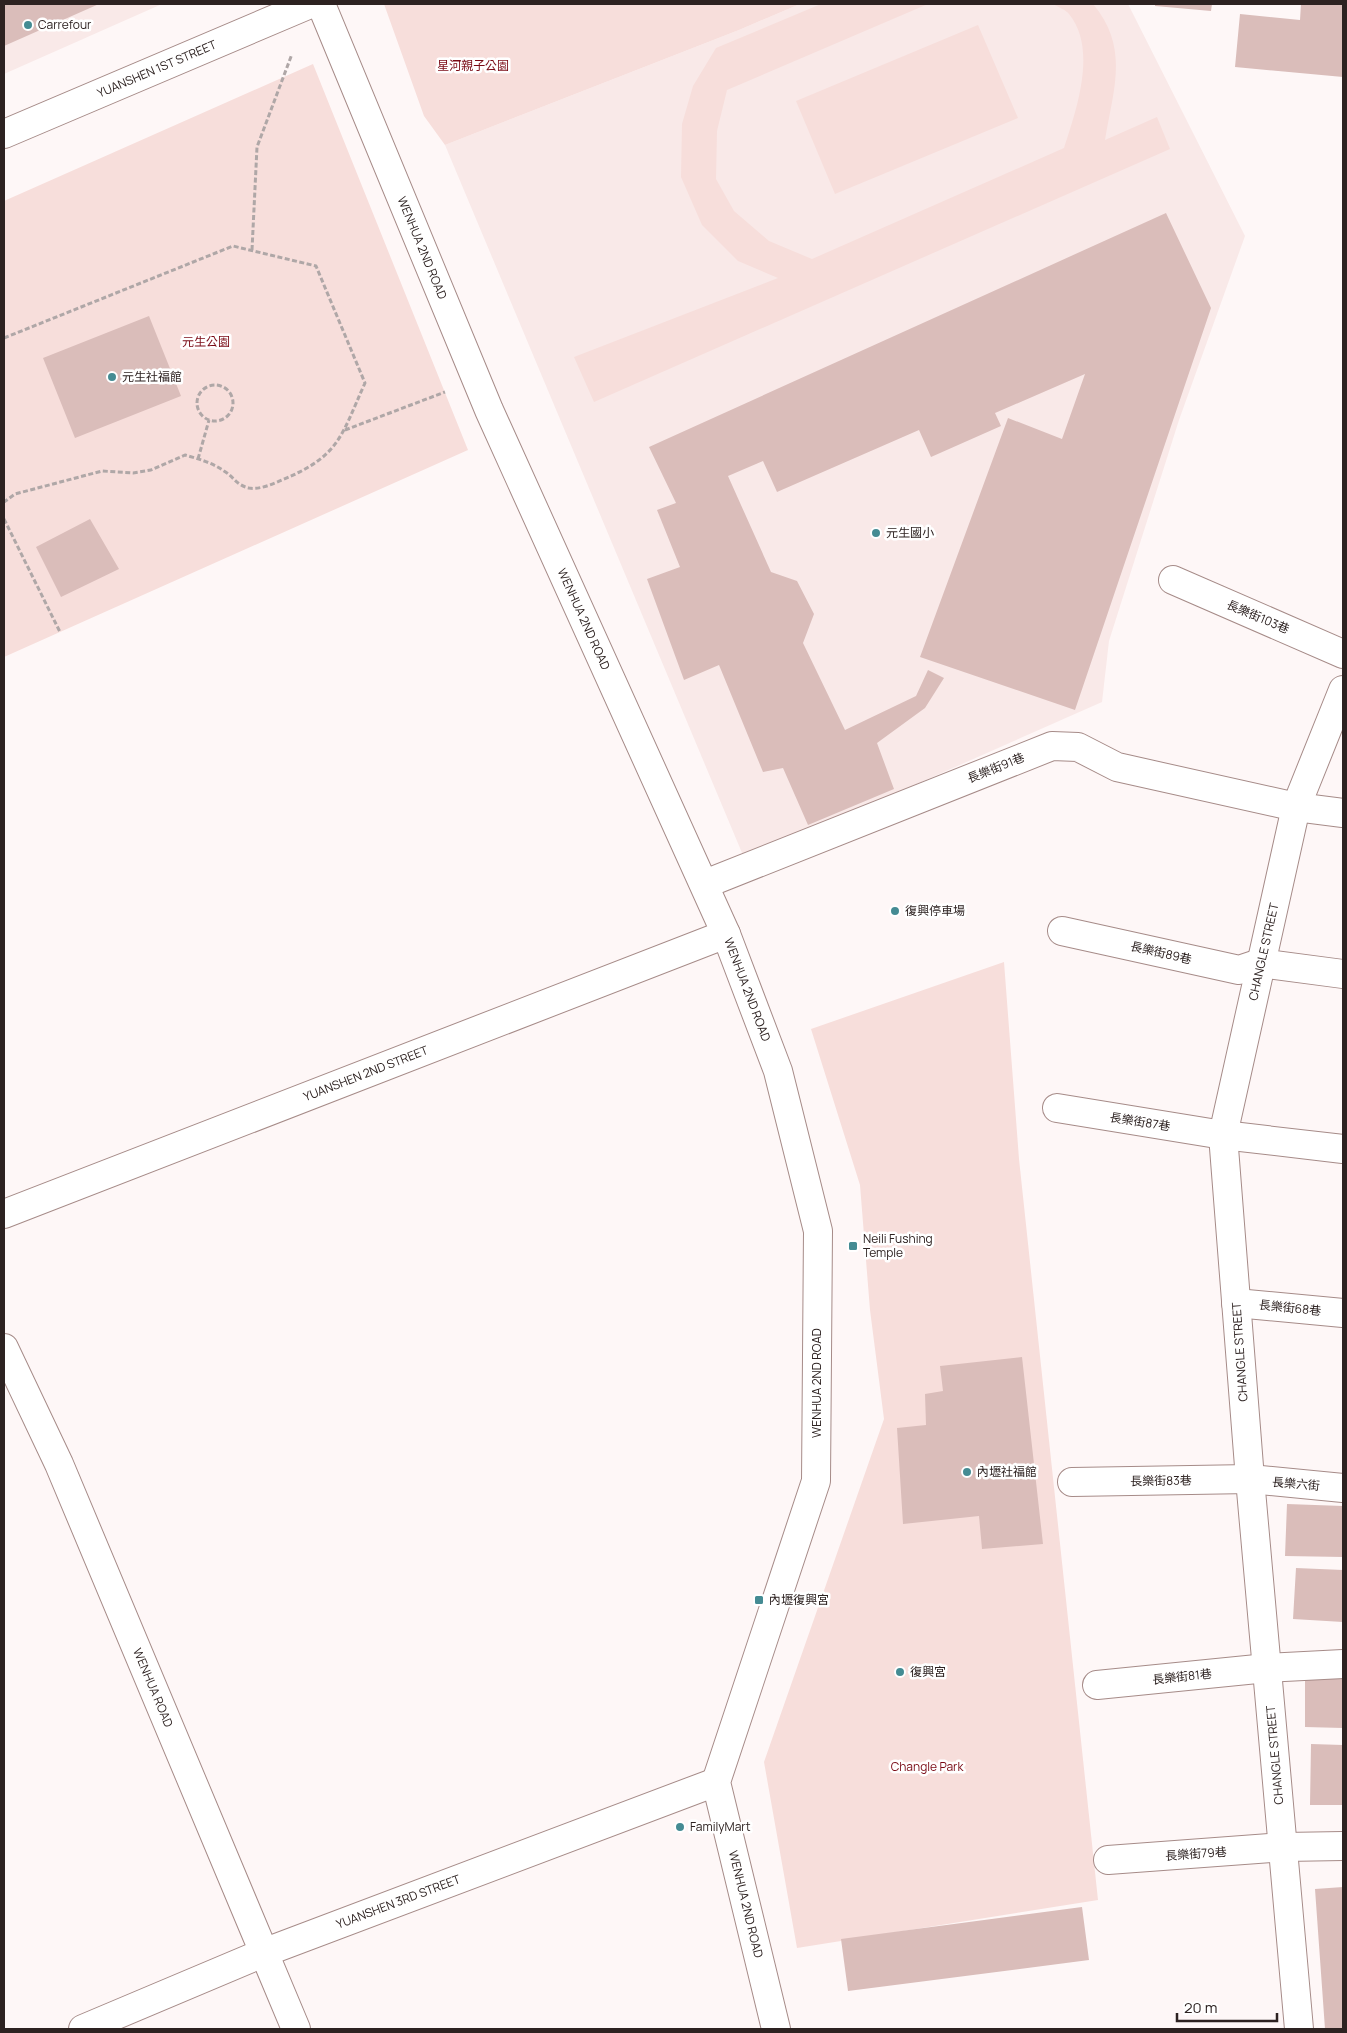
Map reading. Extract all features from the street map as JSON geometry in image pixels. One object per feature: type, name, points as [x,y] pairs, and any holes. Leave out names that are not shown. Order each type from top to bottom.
[{"type":"street","name":"YUANSHEN 1ST STREET","points":[[4,134],[310,4]]},
{"type":"street","name":"WENHUA 2ND ROAD","points":[[321,4],[489,410],[726,934],[778,1071],[818,1231],[816,1481],[716,1782],[776,2029]]},
{"type":"street","name":"長樂街103巷","points":[[1173,580],[1343,654]]},
{"type":"street","name":"CHANGLE STREET","points":[[1299,2029],[1250,1479],[1223,1135],[1296,807],[1343,690]]},
{"type":"street","name":"長樂街91巷","points":[[705,884],[1052,746],[1078,747],[1117,767],[1296,807],[1343,813]]},
{"type":"street","name":"長樂街89巷","points":[[1062,931],[1239,970],[1260,963]]},
{"type":"street","name":"YUANSHEN 2ND STREET","points":[[4,1214],[726,934]]},
{"type":"street","points":[[1260,963],[1343,974]]},
{"type":"street","name":"長樂街87巷","points":[[1057,1108],[1223,1135],[1343,1149]]},
{"type":"street","name":"長樂街68巷","points":[[1236,1303],[1343,1313]]},
{"type":"street","name":"WENHUA ROAD","points":[[4,1348],[59,1464],[296,2029]]},
{"type":"street","name":"長樂街83巷","points":[[1072,1482],[1250,1479]]},
{"type":"street","name":"長樂六街","points":[[1250,1479],[1343,1488]]},
{"type":"street","name":"長樂街81巷","points":[[1096,1685],[1267,1668],[1343,1664]]},
{"type":"street","name":"YUANSHEN 3RD STREET","points":[[83,2029],[263,1953],[716,1782]]},
{"type":"street","name":"長樂街79巷","points":[[1108,1860],[1284,1847],[1343,1846]]},
{"type":"path","points":[[252,250],[257,146],[292,54]]},
{"type":"path","points":[[4,338],[233,246],[316,266],[365,383],[345,430],[325,457],[303,472],[272,484],[251,488],[236,484],[226,471],[185,455],[151,470],[133,473],[102,471],[14,494],[4,502]]},
{"type":"path","points":[[210,386],[220,386],[232,398],[232,406],[225,417],[219,420],[209,420],[196,407],[197,399],[210,386]]},
{"type":"path","points":[[345,430],[445,392]]},
{"type":"path","points":[[198,459],[209,420]]},
{"type":"path","points":[[4,519],[60,632]]},
{"type":"shaded area","points":[[4,4],[162,4],[4,74]]},
{"type":"shaded area","name":"元生國小","points":[[800,4],[1128,4],[1245,236],[1179,420],[1109,641],[1102,702],[745,860],[445,145],[739,30]]},
{"type":"green space","name":"星河親子公園","points":[[384,4],[800,4],[739,30],[445,145],[424,116]]},
{"type":"green space","points":[[821,4],[928,4],[727,90],[717,131],[716,179],[734,211],[769,241],[812,259],[1064,148],[1079,99],[1083,62],[1082,44],[1078,28],[1069,14],[1053,4],[1093,4],[1104,20],[1112,37],[1116,70],[1105,140],[1157,117],[1170,149],[594,402],[574,357],[778,278],[738,261],[702,225],[681,177],[682,124],[693,86],[716,48]]},
{"type":"green space","points":[[978,25],[1018,118],[835,194],[796,101]]},
{"type":"green space","name":"元生公園","points":[[313,64],[468,450],[4,657],[4,201]]},
{"type":"green space","name":"Changle Park","points":[[1004,962],[1019,1159],[1098,1900],[797,1948],[764,1762],[884,1419],[870,1310],[860,1185],[811,1029]]},
{"type":"building","name":"Carrefour","points":[[4,4],[99,4],[4,46]]},
{"type":"building","points":[[1155,4],[1212,4],[1211,11],[1155,6]]},
{"type":"building","points":[[1301,4],[1343,4],[1343,77],[1235,67],[1240,14],[1300,20]]},
{"type":"building","points":[[1166,213],[1211,308],[1075,710],[920,657],[1008,418],[1062,439],[1085,374],[995,413],[1001,426],[931,457],[919,430],[777,492],[763,461],[728,476],[771,572],[797,581],[814,614],[803,643],[845,730],[916,696],[928,670],[944,678],[925,708],[877,743],[894,789],[808,825],[783,768],[763,772],[719,665],[684,680],[647,579],[680,567],[657,510],[676,503],[649,447]]},
{"type":"building","name":"元生社福館","points":[[149,316],[181,396],[75,438],[43,358]]},
{"type":"building","points":[[90,519],[119,569],[61,597],[36,547]]},
{"type":"building","name":"內壢社福館","points":[[1022,1357],[1043,1544],[982,1549],[979,1516],[903,1524],[897,1428],[926,1425],[925,1394],[943,1391],[940,1366]]},
{"type":"building","points":[[1287,1504],[1343,1506],[1343,1557],[1285,1556]]},
{"type":"building","points":[[1296,1568],[1343,1570],[1343,1622],[1293,1619]]},
{"type":"building","points":[[1305,1677],[1343,1678],[1343,1728],[1305,1727]]},
{"type":"building","points":[[1311,1744],[1343,1745],[1343,1805],[1310,1805]]},
{"type":"building","points":[[1343,1887],[1343,2029],[1325,2029],[1315,1889]]},
{"type":"building","points":[[1082,1907],[1089,1960],[848,1991],[841,1939]]},
{"type":"place","name":"Carrefour","points":[[28,25]]},
{"type":"place","name":"元生社福館","points":[[112,377]]},
{"type":"place","name":"元生國小","points":[[876,533]]},
{"type":"place","name":"復興停車場","points":[[895,911]]},
{"type":"place","name":"Neili Fushing Temple","points":[[853,1246]]},
{"type":"place","name":"內壢社福館","points":[[967,1472]]},
{"type":"place","name":"內壢復興宮","points":[[759,1600]]},
{"type":"place","name":"復興宮","points":[[900,1672]]},
{"type":"place","name":"FamilyMart","points":[[680,1827]]}]
